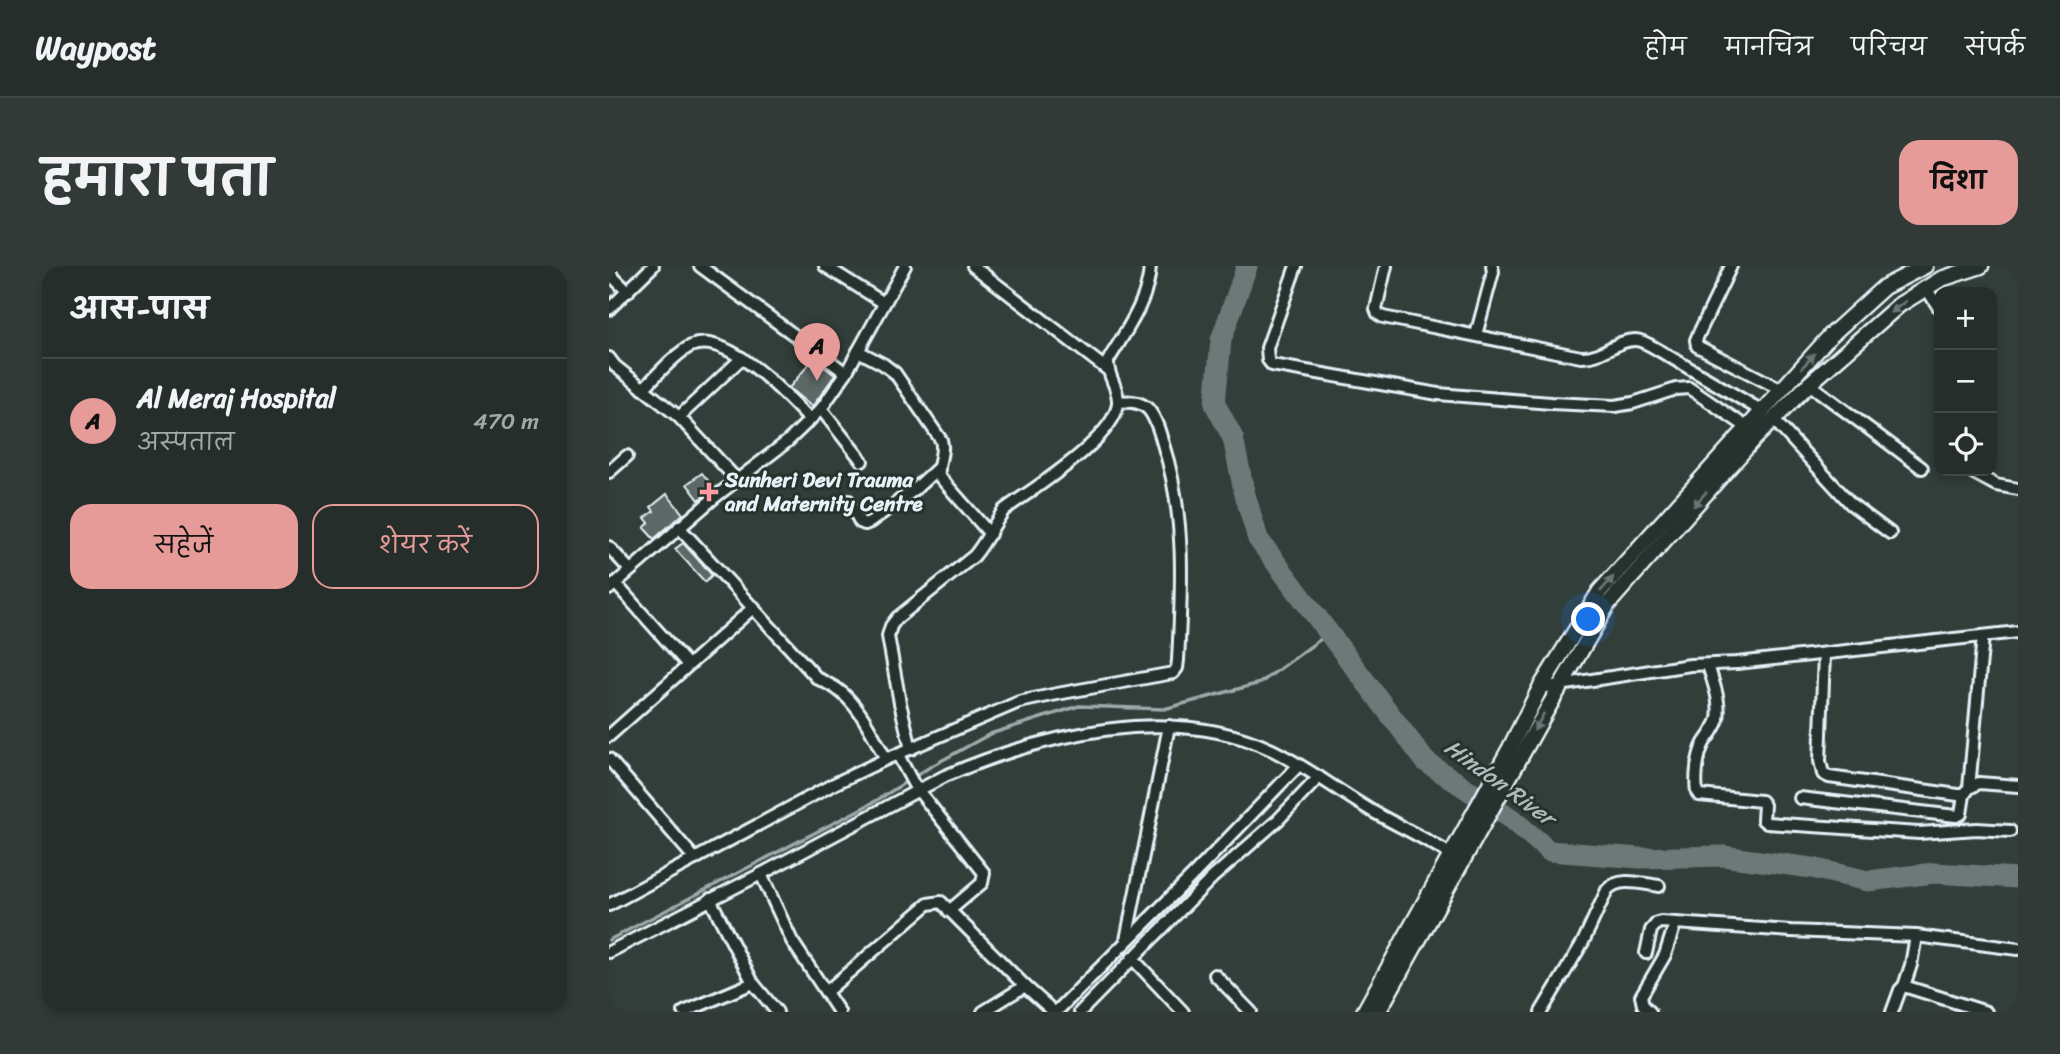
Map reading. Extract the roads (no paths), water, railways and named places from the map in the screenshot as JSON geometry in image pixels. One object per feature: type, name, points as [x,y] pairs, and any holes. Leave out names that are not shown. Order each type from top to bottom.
[{"type":"main road","points":[[1378,1012],[1384,990],[1456,855],[1516,751],[1560,686],[1608,604],[1753,439],[1782,390],[1831,335],[1884,287],[1925,266]]},
{"type":"main road","points":[[1516,751],[1540,688],[1600,591],[1748,428],[1809,384],[1899,305],[1941,279],[1981,266]]},
{"type":"main road","points":[[1565,648],[1577,657]]},
{"type":"main road","points":[[1364,1012],[1384,990]]},
{"type":"street","points":[[609,309],[653,266]]},
{"type":"street","points":[[700,266],[846,373]]},
{"type":"street","points":[[825,266],[884,303]]},
{"type":"street","points":[[688,665],[612,586],[679,527],[788,441],[821,410],[846,373],[905,266]]},
{"type":"street","points":[[911,749],[899,703],[888,636],[891,626],[897,618],[974,556],[1004,510],[1087,449],[1108,428],[1118,402],[1115,384],[1108,370],[973,266]]},
{"type":"street","points":[[1108,370],[1108,361],[1143,298],[1150,276],[1150,266]]},
{"type":"street","points":[[1297,266],[1267,348],[1268,360],[1272,365],[1438,394],[1551,403],[1615,406],[1676,389],[1689,388],[1748,428]]},
{"type":"street","points":[[1386,266],[1376,309],[1383,317],[1588,357],[1603,353],[1623,342],[1644,342],[1768,415],[1851,504],[1890,533]]},
{"type":"street","points":[[1476,335],[1493,272],[1492,266]]},
{"type":"street","points":[[1731,266],[1696,340],[1697,346],[1782,390]]},
{"type":"street","points":[[609,273],[628,292]]},
{"type":"street","points":[[1926,288],[1934,300]]},
{"type":"street","points":[[643,389],[689,346],[712,343],[742,358],[778,387],[810,420]]},
{"type":"street","points":[[858,351],[895,373],[941,440],[943,448],[938,468],[939,476],[990,534]]},
{"type":"street","points":[[609,358],[615,366],[679,417],[737,480]]},
{"type":"street","points":[[679,417],[742,358]]},
{"type":"street","points":[[1809,384],[1922,468]]},
{"type":"street","points":[[609,905],[834,784],[887,759],[900,758],[911,749],[1019,702],[1173,673],[1177,668],[1182,544],[1168,460],[1154,418],[1148,409],[1139,403],[1118,402]]},
{"type":"street","points":[[821,410],[862,461]]},
{"type":"street","points":[[609,472],[627,456]]},
{"type":"street","points":[[849,500],[860,522],[865,524],[914,490],[938,468]]},
{"type":"street","points":[[1980,476],[1996,485],[2018,489]]},
{"type":"street","points":[[679,527],[817,677],[845,696],[858,711],[887,759]]},
{"type":"street","points":[[609,547],[630,570]]},
{"type":"street","points":[[609,736],[754,607]]},
{"type":"street","points":[[1540,688],[1675,667],[1824,654],[2017,630]]},
{"type":"street","points":[[1800,798],[1956,816],[1961,814],[1966,792],[1983,636]]},
{"type":"street","points":[[1824,654],[1820,761],[1823,774],[1829,777],[1966,792],[1979,783],[2018,786]]},
{"type":"street","points":[[1708,665],[1719,709],[1716,725],[1701,748],[1696,786],[1699,795],[1762,801],[1763,820],[1767,823],[1919,833],[1977,829],[2010,831]]},
{"type":"street","points":[[1126,943],[1169,726]]},
{"type":"street","points":[[609,952],[761,874],[916,788],[972,764],[1099,730],[1185,726],[1235,735],[1271,749],[1371,810],[1456,855]]},
{"type":"street","points":[[900,758],[916,788],[983,873],[982,883],[949,911]]},
{"type":"street","points":[[609,759],[695,859]]},
{"type":"street","points":[[826,992],[928,904],[941,902],[1025,986],[1055,1012],[1310,771]]},
{"type":"street","points":[[1080,1012],[1213,877],[1278,820],[1310,771]]},
{"type":"street","points":[[761,874],[792,941],[839,1012]]},
{"type":"street","points":[[1541,1012],[1583,942],[1611,885],[1622,882],[1659,886]]},
{"type":"street","points":[[711,899],[753,983],[777,1012]]},
{"type":"street","points":[[1646,953],[1653,926],[1657,923],[1916,936],[2018,948]]},
{"type":"street","points":[[1650,1012],[1643,1005],[1641,996],[1662,963],[1675,923]]},
{"type":"street","points":[[1892,1012],[1911,965],[1916,936]]},
{"type":"street","points":[[1132,958],[1183,1012]]},
{"type":"street","points":[[1215,975],[1251,1012]]},
{"type":"street","points":[[684,1012],[753,983]]},
{"type":"street","points":[[983,1012],[1025,986]]},
{"type":"street","points":[[1904,986],[1986,1012]]},
{"type":"waterway","name":"Hindon River","points":[[1247,266],[1221,340],[1215,404],[1233,438],[1258,539],[1426,762],[1512,819],[1549,851],[1640,858],[1723,856],[1812,868],[1868,881],[1934,873],[2018,878]]},
{"type":"waterway","points":[[609,940],[874,802],[990,734],[1079,706],[1164,709],[1260,683],[1329,633]]},
{"type":"place","name":"Al Meraj Hospital","points":[[817,381]]},
{"type":"place","name":"Sunheri Devi Trauma and Maternity Centre","points":[[709,492]]}]
